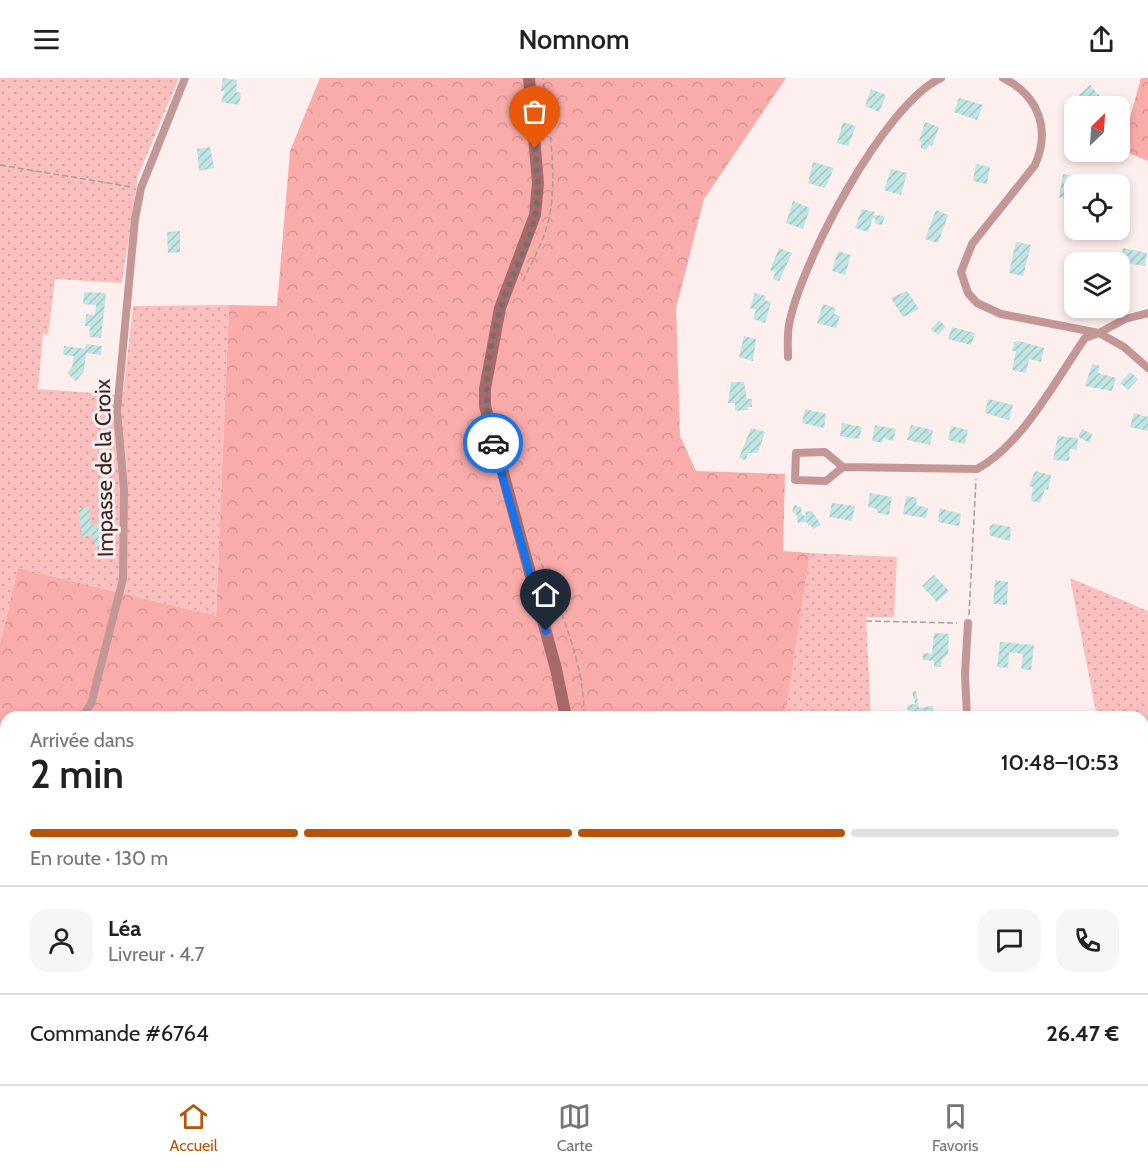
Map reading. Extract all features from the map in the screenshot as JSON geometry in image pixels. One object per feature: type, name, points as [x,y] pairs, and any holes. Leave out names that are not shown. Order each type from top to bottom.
[{"type":"main road","points":[[529,78],[537,183],[536,214],[500,308],[489,366],[485,406],[556,669],[565,711]]},
{"type":"street","name":"Impasse de la Croix","points":[[86,711],[91,704],[123,579],[124,489],[117,411],[135,219],[141,188],[185,78]]},
{"type":"street","points":[[788,357],[789,325],[807,273],[844,194],[910,102],[940,78]]},
{"type":"street","points":[[1003,78],[1025,92],[1037,110],[1042,124],[1041,153],[1035,165],[972,244],[961,272],[968,293],[988,310],[1100,333],[1124,347],[1148,368]]},
{"type":"street","points":[[843,467],[826,481],[795,480],[795,453],[825,452],[843,467],[977,469],[994,460],[1011,445],[1085,338],[1100,333],[1125,319],[1148,313]]},
{"type":"street","points":[[967,711],[965,674],[968,623]]},
{"type":"path","points":[[521,286],[545,234],[552,204],[543,78]]},
{"type":"path","points":[[0,165],[141,188]]},
{"type":"path","points":[[866,621],[968,623],[977,469]]},
{"type":"path","points":[[537,553],[567,632],[582,683],[584,711]]},
{"type":"shaded area","points":[[0,78],[179,78],[138,176],[122,283],[55,279],[48,335],[43,334],[38,389],[123,395],[133,306],[229,305],[216,616],[18,568],[0,644]]},
{"type":"shaded area","points":[[810,553],[897,557],[894,617],[866,617],[871,711],[786,711]]},
{"type":"shaded area","points":[[1070,578],[1148,611],[1148,711],[1096,711]]},
{"type":"green space","points":[[320,78],[786,78],[704,199],[676,308],[680,436],[696,471],[785,474],[783,551],[810,553],[786,711],[0,711],[0,644],[18,568],[216,616],[229,305],[277,306],[290,151]]},
{"type":"green space","points":[[1141,78],[1148,78],[1148,161],[1130,154],[1130,118]]},
{"type":"building","points":[[223,78],[237,80],[236,92],[241,93],[239,105],[221,102],[225,91],[221,91]]},
{"type":"building","points":[[1090,85],[1100,96],[1080,96]]},
{"type":"building","points":[[871,89],[886,95],[879,112],[865,106]]},
{"type":"building","points":[[959,98],[983,105],[977,120],[954,112]]},
{"type":"building","points":[[843,122],[856,126],[848,146],[837,143]]},
{"type":"building","points":[[925,122],[939,127],[932,146],[929,145],[926,150],[921,148],[919,141]]},
{"type":"building","points":[[210,147],[214,168],[199,171],[197,149]]},
{"type":"building","points":[[813,162],[834,168],[825,188],[808,183]]},
{"type":"building","points":[[976,164],[990,167],[987,184],[973,181]]},
{"type":"building","points":[[891,169],[907,173],[901,195],[884,190]]},
{"type":"building","points":[[1063,174],[1064,174],[1064,198],[1059,197]]},
{"type":"building","points":[[793,201],[810,208],[803,229],[786,223]]},
{"type":"building","points":[[862,209],[875,212],[873,215],[885,216],[882,225],[874,223],[876,219],[873,218],[868,232],[855,228]]},
{"type":"building","points":[[936,210],[948,215],[938,243],[925,239]]},
{"type":"building","points":[[180,231],[180,252],[168,253],[167,232]]},
{"type":"building","points":[[1016,242],[1031,245],[1023,276],[1009,273]]},
{"type":"building","points":[[779,248],[792,253],[779,281],[773,279],[775,272],[770,270]]},
{"type":"building","points":[[1123,248],[1147,253],[1145,266],[1130,264],[1130,252],[1122,252]]},
{"type":"building","points":[[838,251],[851,255],[845,275],[832,271]]},
{"type":"building","points":[[907,291],[919,309],[903,317],[891,298]]},
{"type":"building","points":[[84,292],[106,293],[101,338],[89,337],[90,326],[85,326],[86,314],[95,315],[96,305],[83,304]]},
{"type":"building","points":[[755,293],[766,296],[765,300],[771,302],[765,323],[753,319],[756,310],[750,308]]},
{"type":"building","points":[[823,304],[836,308],[834,314],[840,316],[836,328],[817,323]]},
{"type":"building","points":[[939,320],[946,327],[938,335],[931,329]]},
{"type":"building","points":[[952,327],[975,333],[971,345],[948,339]]},
{"type":"building","points":[[744,336],[756,339],[753,361],[739,357]]},
{"type":"building","points":[[1019,341],[1044,348],[1041,362],[1029,359],[1026,373],[1012,370],[1016,351],[1012,351],[1014,342]]},
{"type":"building","points":[[86,344],[102,346],[101,355],[86,353],[84,371],[76,381],[67,373],[72,367],[74,356],[63,355],[64,346],[85,349]]},
{"type":"building","points":[[1092,364],[1100,366],[1098,373],[1116,378],[1112,391],[1085,386]]},
{"type":"building","points":[[1130,372],[1138,379],[1128,390],[1120,383]]},
{"type":"building","points":[[731,382],[744,382],[747,399],[752,399],[752,407],[747,407],[748,410],[735,411],[735,403],[728,403]]},
{"type":"building","points":[[988,399],[1013,405],[1009,420],[985,413]]},
{"type":"building","points":[[805,409],[826,414],[824,428],[802,423]]},
{"type":"building","points":[[1134,413],[1148,417],[1148,431],[1130,427]]},
{"type":"building","points":[[842,423],[862,427],[859,439],[840,436]]},
{"type":"building","points":[[875,425],[896,429],[893,441],[883,438],[882,443],[872,441]]},
{"type":"building","points":[[911,425],[933,430],[930,445],[907,440]]},
{"type":"building","points":[[951,426],[968,430],[965,444],[948,440]]},
{"type":"building","points":[[751,428],[765,432],[758,453],[748,453],[746,460],[739,458]]},
{"type":"building","points":[[1082,429],[1092,434],[1090,443],[1078,437]]},
{"type":"building","points":[[1058,436],[1078,438],[1077,450],[1070,449],[1069,461],[1053,460]]},
{"type":"building","points":[[1035,471],[1051,475],[1048,490],[1045,489],[1040,503],[1031,501],[1033,487],[1029,486]]},
{"type":"building","points":[[870,493],[892,497],[889,515],[877,513],[877,509],[868,507]]},
{"type":"building","points":[[906,496],[917,498],[916,505],[928,508],[926,518],[903,514]]},
{"type":"building","points":[[832,503],[855,506],[852,521],[829,517]]},
{"type":"building","points":[[794,505],[801,507],[802,515],[806,516],[805,512],[812,511],[821,525],[813,529],[811,525],[808,526],[807,522],[798,523],[796,513],[792,512]]},
{"type":"building","points":[[89,507],[91,525],[105,524],[107,547],[95,548],[93,535],[82,537],[79,508]]},
{"type":"building","points":[[940,508],[961,514],[959,526],[938,522]]},
{"type":"building","points":[[994,524],[1011,527],[1010,541],[989,535],[990,526]]},
{"type":"building","points":[[934,575],[949,591],[937,602],[922,586]]},
{"type":"building","points":[[995,580],[1008,582],[1007,605],[993,604]]},
{"type":"building","points":[[934,633],[949,634],[948,654],[942,659],[941,667],[934,667],[934,661],[923,660],[923,653],[932,654]]},
{"type":"building","points":[[1000,642],[1034,645],[1031,670],[1021,669],[1023,654],[1009,652],[1008,668],[997,667]]},
{"type":"building","points":[[916,691],[919,708],[933,706],[933,711],[908,711],[907,705],[915,704],[912,692]]},
{"type":"way so far","points":[[493,443],[485,406],[485,389],[500,308],[528,240],[536,214],[535,148]]},
{"type":"route","points":[[493,443],[546,631]]}]
